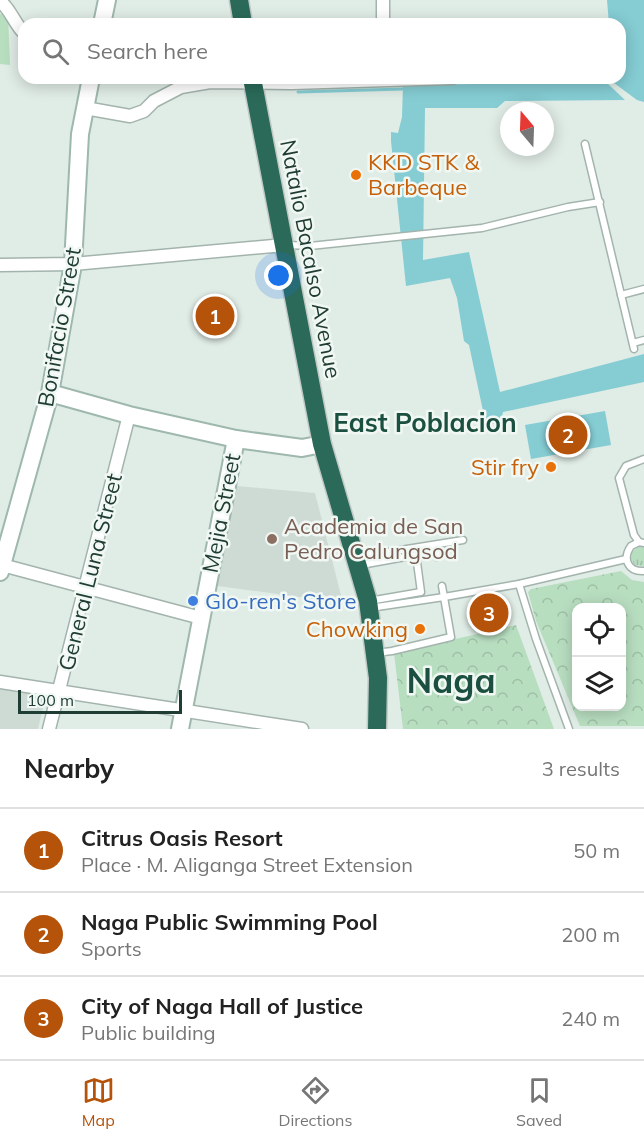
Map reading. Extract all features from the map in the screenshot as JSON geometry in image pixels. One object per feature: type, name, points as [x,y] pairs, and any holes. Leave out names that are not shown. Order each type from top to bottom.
[{"type":"highway","points":[[239,0],[242,18]]},
{"type":"highway","name":"Natalio Bacalso Avenue","points":[[253,84],[322,444],[369,604],[378,678],[377,729]]},
{"type":"street","points":[[103,18],[107,0]]},
{"type":"street","points":[[382,0],[383,18]]},
{"type":"street","points":[[0,1],[10,10],[18,26]]},
{"type":"street","name":"Bonifacio Street","points":[[1,568],[50,393],[72,264],[80,134],[90,84]]},
{"type":"street","points":[[85,108],[130,116],[144,111],[154,101],[181,87],[198,84]]},
{"type":"street","points":[[0,265],[72,264],[284,245]]},
{"type":"street","points":[[50,393],[129,415],[236,439],[302,448],[322,444]]},
{"type":"street","name":"General Luna Street","points":[[49,729],[129,415]]},
{"type":"street","name":"Mejia Street","points":[[180,729],[236,439]]},
{"type":"street","points":[[1,568],[85,587],[201,618]]},
{"type":"street","points":[[0,682],[302,729]]},
{"type":"lane","points":[[585,144],[634,346],[644,340]]},
{"type":"lane","points":[[284,245],[310,246],[482,228],[568,207],[600,202]]},
{"type":"lane","points":[[621,295],[644,289]]},
{"type":"lane","points":[[641,542],[634,535],[620,478],[626,466],[644,459]]},
{"type":"lane","points":[[357,562],[463,540]]},
{"type":"lane","points":[[641,542],[634,543],[628,550],[626,559],[633,570],[644,571]]},
{"type":"lane","points":[[436,545],[437,557]]},
{"type":"lane","points":[[357,562],[416,555],[421,592],[369,604]]},
{"type":"lane","points":[[369,604],[444,597],[519,584],[626,559]]},
{"type":"lane","points":[[519,584],[536,639],[569,729]]},
{"type":"lane","points":[[376,653],[452,636],[441,585]]},
{"type":"shaded area","name":"Academia de San Pedro Calungsod","points":[[227,485],[315,493],[343,603],[211,585]]},
{"type":"shaded area","points":[[0,687],[46,695],[38,729],[0,729]]},
{"type":"green space","points":[[0,14],[8,14],[10,65],[0,64]]},
{"type":"green space","points":[[638,547],[644,547],[644,566],[635,565],[631,559],[632,552]]},
{"type":"green space","points":[[621,571],[632,580],[644,582],[644,726],[580,726],[574,711],[626,711],[626,603],[572,603],[572,707],[536,621],[528,592],[531,589]]},
{"type":"green space","points":[[516,625],[554,729],[403,729],[394,653]]},
{"type":"water","points":[[607,0],[644,0],[644,102],[637,100],[615,84],[626,84],[626,18],[608,18]]},
{"type":"water","points":[[608,84],[625,100],[505,101],[500,102],[497,108],[425,108],[423,260],[469,252],[500,392],[644,354],[644,382],[503,412],[501,422],[486,425],[469,345],[464,341],[457,298],[450,278],[406,286],[391,141],[391,132],[398,133],[402,117],[403,85]]},
{"type":"water","points":[[605,411],[611,445],[531,459],[525,425]]},
{"type":"waterway","points":[[298,92],[402,89]]},
{"type":"place","name":"KKD STK & Barbeque","points":[[356,175]]},
{"type":"place","name":"Citrus Oasis Resort","points":[[215,316]]},
{"type":"place","name":"Naga Public Swimming Pool","points":[[568,435]]},
{"type":"place","name":"Stir fry","points":[[551,467]]},
{"type":"place","name":"Academia de San Pedro Calungsod","points":[[272,539]]},
{"type":"place","name":"Glo-ren's Store","points":[[193,601]]},
{"type":"place","name":"City of Naga Hall of Justice","points":[[489,613]]},
{"type":"place","name":"Chowking","points":[[420,629]]},
{"type":"district","name":"East Poblacion","points":[[425,422]]},
{"type":"district","name":"Naga","points":[[451,680]]}]
